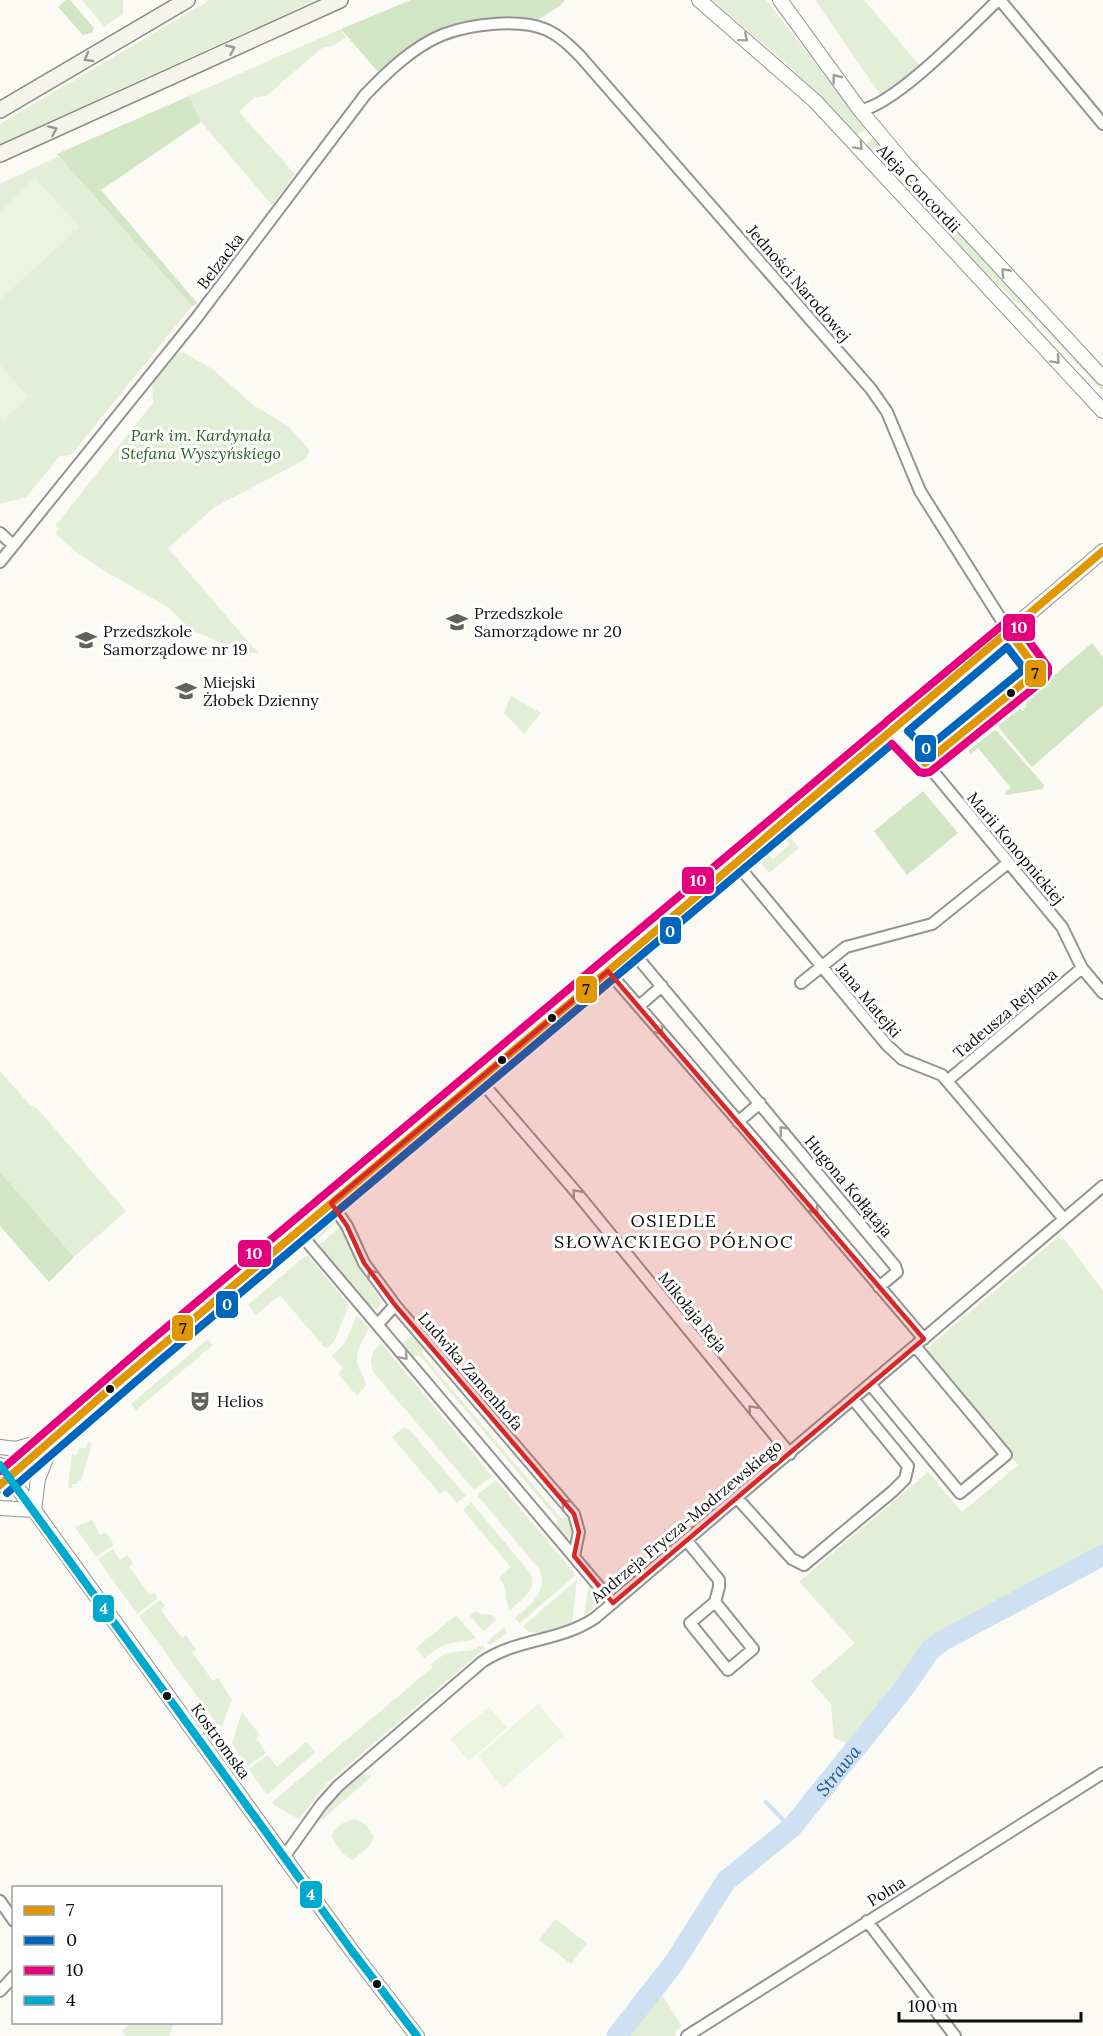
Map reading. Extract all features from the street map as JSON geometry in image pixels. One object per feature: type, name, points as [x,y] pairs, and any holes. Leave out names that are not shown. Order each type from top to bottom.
[{"type":"main road","points":[[0,110],[187,0]]},
{"type":"main road","points":[[0,154],[340,0]]},
{"type":"street","name":"Aleja Concordii","points":[[699,0],[815,101],[1103,411]]},
{"type":"street","name":"Aleja Concordii","points":[[780,0],[860,110],[905,164],[1103,378]]},
{"type":"street","points":[[860,110],[882,101],[931,65],[999,0],[1103,124]]},
{"type":"street","name":"Belzacka","points":[[0,562],[195,320],[365,95],[384,75],[412,53],[441,35],[472,26],[497,24]]},
{"type":"street","name":"Jedności Narodowej","points":[[497,24],[528,25],[540,28],[557,36],[571,47],[871,389],[886,412],[920,491],[1009,632]]},
{"type":"street","points":[[0,533],[13,545]]},
{"type":"street","points":[[5,1481],[1103,551]]},
{"type":"street","name":"Marii Konopnickiej","points":[[893,730],[925,763],[1062,927],[1082,968],[1103,993]]},
{"type":"street","points":[[801,983],[846,947],[932,924],[1008,862]]},
{"type":"street","name":"Jana Matejki","points":[[736,863],[887,1045],[898,1056],[942,1076],[1064,1219]]},
{"type":"street","name":"Hugona Kołłątaja","points":[[632,951],[895,1266],[897,1272],[879,1287]]},
{"type":"street","name":"Tadeusza Rejtana","points":[[947,1081],[1082,968]]},
{"type":"street","points":[[608,971],[879,1287],[1006,1455],[960,1493],[870,1384]]},
{"type":"street","points":[[639,1006],[662,986]]},
{"type":"street","name":"Mikołaja Reja","points":[[479,1079],[583,1201],[790,1454]]},
{"type":"street","points":[[738,1122],[760,1103]]},
{"type":"street","name":"Andrzeja Frycza-Modrzewskiego","points":[[284,1857],[338,1786],[482,1662],[503,1649],[582,1627],[790,1454],[1103,1186]]},
{"type":"street","name":"Ludwika Zamenhofa","points":[[331,1203],[347,1226],[364,1263],[395,1305],[574,1514],[579,1525],[574,1556]]},
{"type":"street","points":[[298,1231],[612,1603]]},
{"type":"street","points":[[378,1324],[395,1305]]},
{"type":"street","points":[[737,1498],[792,1559],[804,1565],[893,1491],[905,1479],[908,1466],[854,1399]]},
{"type":"street","points":[[0,1447],[15,1449],[54,1439]]},
{"type":"street","points":[[0,1508],[34,1510],[38,1479],[54,1439]]},
{"type":"street","name":"Kostromska","points":[[0,1465],[5,1481],[34,1510],[376,1984],[417,2036]]},
{"type":"street","points":[[687,1541],[719,1580],[715,1602],[690,1623],[728,1670],[753,1649],[715,1602]]},
{"type":"street","name":"Polna","points":[[687,2036],[1103,1773]]},
{"type":"street","points":[[0,1900],[12,1918]]},
{"type":"street","points":[[867,1921],[955,2036]]},
{"type":"street","points":[[0,1992],[12,1978]]},
{"type":"highlighted area","points":[[608,971],[924,1339],[613,1603],[574,1556],[579,1532],[574,1514],[395,1305],[364,1263],[347,1226],[331,1203]]},
{"type":"green space","points":[[66,0],[70,0],[94,28],[92,33],[83,35],[58,7]]},
{"type":"green space","points":[[82,0],[123,0],[123,14],[104,26]]},
{"type":"green space","points":[[210,0],[316,0],[0,144],[0,124]]},
{"type":"green space","points":[[411,0],[565,0],[560,6],[537,20],[514,16],[483,19],[437,30],[408,48],[378,72],[341,29]]},
{"type":"green space","points":[[712,0],[766,0],[866,128],[857,136],[786,63]]},
{"type":"green space","points":[[815,0],[864,0],[921,67],[882,97]]},
{"type":"green space","points":[[341,29],[346,37],[335,45],[322,48],[266,96],[254,98],[239,112],[295,174],[272,205],[201,122],[189,96]]},
{"type":"green space","points":[[189,96],[201,122],[101,190],[197,303],[192,306],[57,154]]},
{"type":"green space","points":[[873,137],[894,163],[1103,387],[1103,392],[1035,319],[975,263],[866,145]]},
{"type":"green space","points":[[59,156],[192,306],[71,455],[60,456],[26,497],[0,504],[0,184]]},
{"type":"green space","points":[[35,178],[80,227],[0,300],[0,211]]},
{"type":"green space","name":"Park im. Kardynała Stefana Wyszyńskiego","points":[[182,352],[214,370],[253,405],[289,427],[310,450],[306,459],[215,507],[168,548],[258,653],[245,653],[189,629],[168,607],[103,570],[56,534],[58,528],[55,526],[153,403],[152,382],[175,355]]},
{"type":"green space","points":[[0,365],[29,397],[3,421],[0,417]]},
{"type":"green space","points":[[1092,643],[1103,657],[1103,705],[1032,767],[999,728],[999,725],[1020,709],[1022,711],[1032,698],[1030,696]]},
{"type":"green space","points":[[511,696],[541,713],[524,734],[504,713]]},
{"type":"green space","points":[[995,730],[1044,785],[1043,789],[1006,795],[1005,793],[1011,788],[978,748],[970,755],[969,750]]},
{"type":"green space","points":[[917,732],[934,748],[926,749],[913,742],[910,739]]},
{"type":"green space","points":[[900,747],[911,757],[911,768],[896,752]]},
{"type":"green space","points":[[923,791],[958,833],[907,875],[874,831]]},
{"type":"green space","points":[[790,837],[799,848],[769,873],[760,862],[769,855],[773,859],[790,844],[787,840]]},
{"type":"green space","points":[[0,1071],[30,1105],[37,1108],[126,1211],[74,1257],[0,1172]]},
{"type":"green space","points":[[0,1172],[74,1257],[49,1282],[0,1226]]},
{"type":"green space","points":[[329,1219],[336,1223],[315,1241],[312,1235],[314,1229],[320,1222]]},
{"type":"green space","points":[[340,1227],[355,1261],[380,1300],[381,1304],[377,1309],[370,1306],[318,1246]]},
{"type":"green space","points":[[1058,1237],[1065,1240],[1103,1291],[1103,1547],[949,1633],[929,1647],[853,1745],[834,1738],[831,1704],[811,1681],[855,1643],[799,1582],[928,1472],[962,1512],[1018,1465],[923,1352]]},
{"type":"green space","points":[[308,1256],[349,1305],[334,1342],[326,1349],[280,1295],[256,1315],[248,1305]]},
{"type":"green space","points":[[357,1315],[369,1328],[357,1356],[358,1366],[366,1385],[357,1396],[338,1374],[343,1368],[332,1356],[345,1343]]},
{"type":"green space","points":[[414,1334],[423,1345],[422,1354],[561,1518],[569,1518],[574,1522],[574,1537],[564,1538],[560,1534],[557,1528],[558,1520],[420,1356],[410,1355],[401,1345]]},
{"type":"green space","points":[[208,1339],[213,1345],[136,1410],[131,1404]]},
{"type":"green space","points":[[381,1343],[492,1476],[474,1490],[374,1373],[371,1365],[372,1357]]},
{"type":"green space","points":[[403,1428],[409,1429],[466,1496],[457,1503],[446,1490],[440,1494],[392,1437]]},
{"type":"green space","points":[[88,1442],[92,1444],[81,1481],[72,1484],[72,1488],[68,1488],[72,1454],[76,1455],[80,1447],[85,1449]]},
{"type":"green space","points":[[496,1480],[576,1575],[520,1623],[515,1618],[537,1597],[542,1584],[541,1577],[539,1569],[477,1495]]},
{"type":"green space","points":[[471,1502],[531,1574],[530,1590],[510,1610],[504,1587],[499,1578],[511,1567],[463,1510]]},
{"type":"green space","points":[[92,1520],[100,1535],[106,1532],[114,1545],[96,1557],[75,1527]]},
{"type":"green space","points":[[113,1549],[120,1560],[127,1555],[133,1563],[129,1567],[150,1595],[154,1592],[158,1598],[137,1614],[98,1559]]},
{"type":"green space","points":[[577,1580],[572,1623],[539,1633],[529,1632],[523,1626]]},
{"type":"green space","points":[[589,1586],[595,1595],[596,1602],[584,1616]]},
{"type":"green space","points":[[160,1600],[165,1606],[161,1610],[182,1638],[186,1635],[196,1649],[192,1652],[213,1681],[218,1678],[232,1699],[222,1726],[217,1724],[139,1616]]},
{"type":"green space","points":[[475,1611],[492,1615],[496,1620],[484,1631],[470,1616]]},
{"type":"green space","points":[[456,1615],[476,1638],[444,1645],[424,1658],[416,1648]]},
{"type":"green space","points":[[504,1627],[507,1633],[490,1645],[487,1642]]},
{"type":"green space","points":[[482,1645],[485,1648],[326,1784],[299,1819],[274,1805],[272,1802],[433,1667],[431,1664],[446,1653],[472,1650]]},
{"type":"green space","points":[[538,1704],[564,1735],[503,1788],[478,1756]]},
{"type":"green space","points":[[489,1707],[507,1728],[469,1761],[450,1739]]},
{"type":"green space","points":[[242,1712],[260,1735],[256,1738],[266,1753],[247,1767],[232,1743]]},
{"type":"green space","points":[[306,1742],[315,1752],[267,1795],[249,1769],[268,1755],[277,1767]]},
{"type":"green space","points":[[362,1773],[372,1776],[323,1819],[315,1823],[332,1800]]},
{"type":"green space","points":[[354,1819],[366,1825],[374,1837],[370,1845],[353,1860],[340,1849],[332,1834],[341,1824]]},
{"type":"green space","points":[[555,1919],[587,1943],[571,1964],[539,1940]]},
{"type":"green space","points":[[660,1992],[682,2026],[675,2032],[676,2036],[622,2036]]},
{"type":"green space","points":[[131,2024],[174,2024],[169,2036],[126,2036],[122,2030]]},
{"type":"waterway","name":"Strawa","points":[[617,2036],[674,1963],[726,1881],[792,1827],[904,1688],[930,1650],[942,1641],[1103,1555]]},
{"type":"waterway","points":[[766,1802],[791,1828]]},
{"type":"transit line","name":"7","points":[[0,1485],[103,1395],[632,951],[1103,551]]},
{"type":"transit line","name":"10","points":[[887,721],[1006,622],[1017,625],[1048,667],[1045,679],[930,772],[919,772],[892,744]]},
{"type":"transit line","name":"7","points":[[925,763],[1038,671],[1009,632]]},
{"type":"transit line","name":"0","points":[[1007,647],[1024,669],[926,749],[908,731],[1007,647]]},
{"type":"transit line","name":"10","points":[[0,1471],[142,1348],[885,723]]},
{"type":"transit line","name":"0","points":[[7,1493],[156,1364],[892,744]]},
{"type":"transit line","name":"4","points":[[0,1465],[352,1951],[417,2036]]},
{"type":"place","name":"Przedszkole Samorządowe nr 20","points":[[457,622]]},
{"type":"place","name":"Przedszkole Samorządowe nr 19","points":[[86,640]]},
{"type":"place","name":"Miejski Żłobek Dzienny","points":[[186,691]]},
{"type":"place","name":"Helios","points":[[200,1401]]},
{"type":"district","name":"OSIEDLE SŁOWACKIEGO PÓŁNOC","points":[[674,1230]]}]
